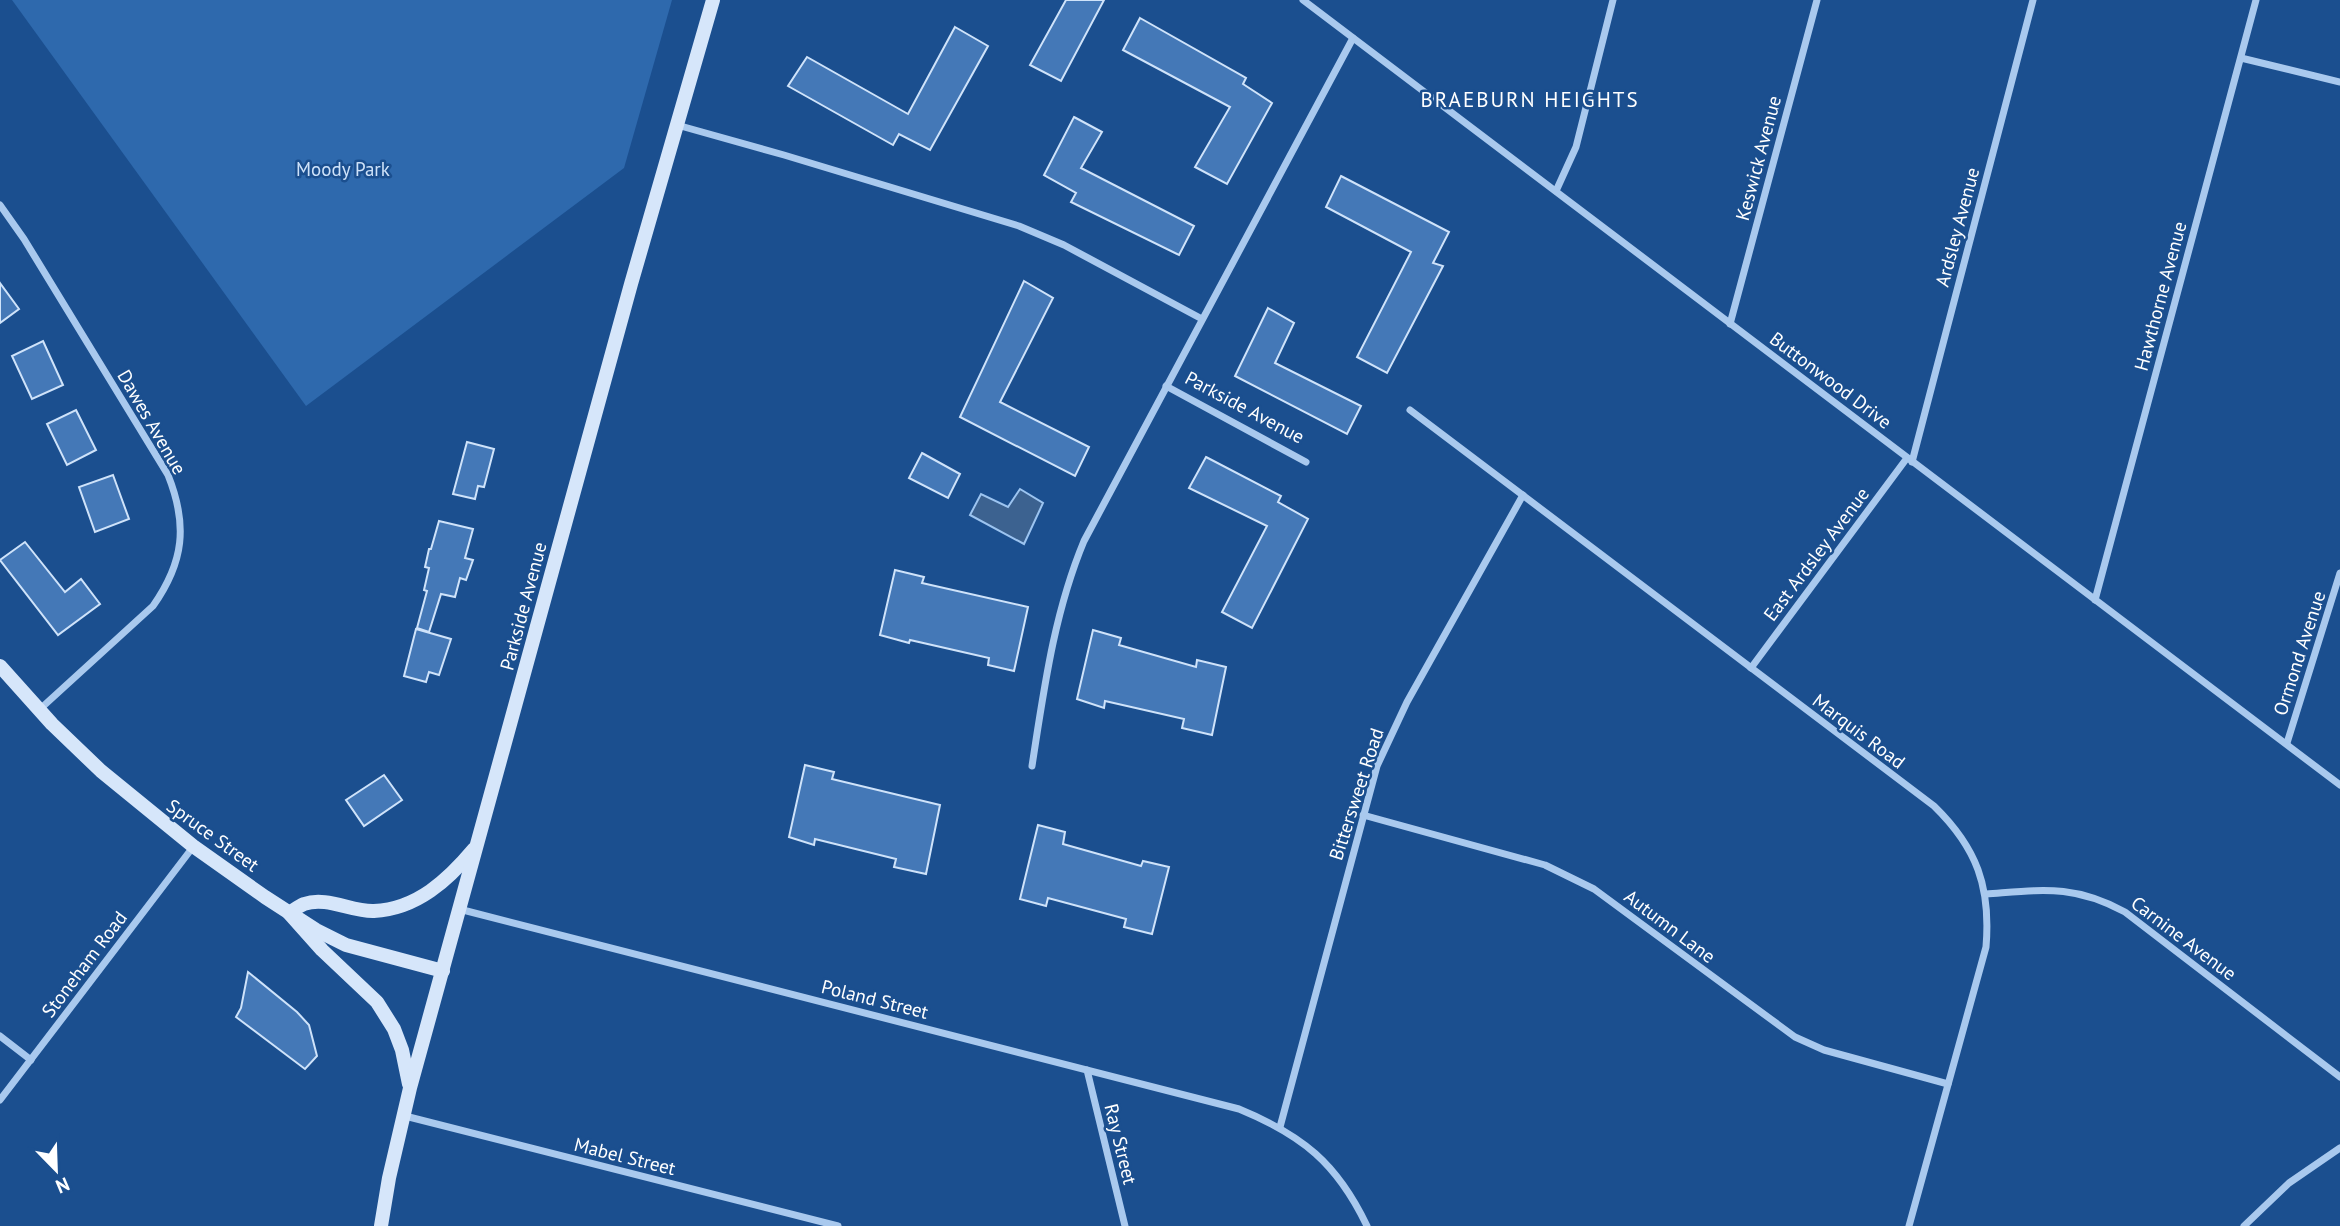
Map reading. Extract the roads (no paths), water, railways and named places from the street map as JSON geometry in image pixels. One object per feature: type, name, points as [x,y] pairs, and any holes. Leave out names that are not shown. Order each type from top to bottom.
[{"type":"main road","name":"Parkside Avenue","points":[[381,1226],[410,1088],[631,284],[713,0]]},
{"type":"main road","name":"Spruce Street","points":[[0,666],[39,710],[101,771],[193,846],[316,930],[346,945],[443,971]]},
{"type":"main road","points":[[410,1088],[402,1049],[394,1029],[377,1002],[317,945],[289,912],[304,904],[328,903],[374,911],[402,905],[437,887],[453,874],[477,845]]},
{"type":"street","name":"Buttonwood Drive","points":[[1303,0],[2340,785]]},
{"type":"street","points":[[1556,191],[1576,148],[1613,0]]},
{"type":"street","name":"Keswick Avenue","points":[[1730,324],[1817,0]]},
{"type":"street","name":"Ardsley Avenue","points":[[1910,460],[2033,0]]},
{"type":"street","name":"Hawthorne Avenue","points":[[2095,600],[2256,0]]},
{"type":"street","points":[[1032,766],[1058,615],[1069,577],[1084,541],[1353,38]]},
{"type":"street","points":[[2241,58],[2340,82]]},
{"type":"street","points":[[677,125],[1019,226],[1064,245],[1202,319]]},
{"type":"street","name":"Dawes Avenue","points":[[0,205],[24,239],[168,475],[181,520],[181,542],[176,564],[167,586],[153,606],[39,710]]},
{"type":"street","name":"Parkside Avenue","points":[[1166,386],[1306,462]]},
{"type":"street","name":"Marquis Road","points":[[1410,410],[1934,806],[1953,824],[1968,845],[1979,868],[1986,894],[1986,947],[1909,1226]]},
{"type":"street","name":"East Ardsley Avenue","points":[[1751,668],[1910,460]]},
{"type":"street","name":"Bittersweet Road","points":[[1280,1127],[1377,766],[1395,724],[1522,495]]},
{"type":"street","name":"Ormond Avenue","points":[[2287,743],[2340,573]]},
{"type":"street","name":"Autumn Lane","points":[[1363,815],[1545,865],[1570,875],[1594,889],[1795,1037],[1824,1050],[1948,1084]]},
{"type":"street","name":"Stoneham Road","points":[[0,1100],[193,846]]},
{"type":"street","name":"Carnine Avenue","points":[[1986,894],[2049,889],[2077,892],[2103,900],[2125,912],[2340,1077]]},
{"type":"street","name":"Poland Street","points":[[460,909],[1238,1109],[1280,1127],[1320,1157],[1357,1204],[1367,1226]]},
{"type":"street","points":[[0,1036],[31,1060]]},
{"type":"street","name":"Ray Street","points":[[1087,1070],[1125,1226]]},
{"type":"street","name":"Mabel Street","points":[[404,1116],[838,1226]]},
{"type":"street","points":[[2244,1226],[2289,1183],[2340,1148]]},
{"type":"district","name":"BRAEBURN HEIGHTS","points":[[1530,99]]},
{"type":"park label","name":"Moody Park","points":[[343,169]]}]
